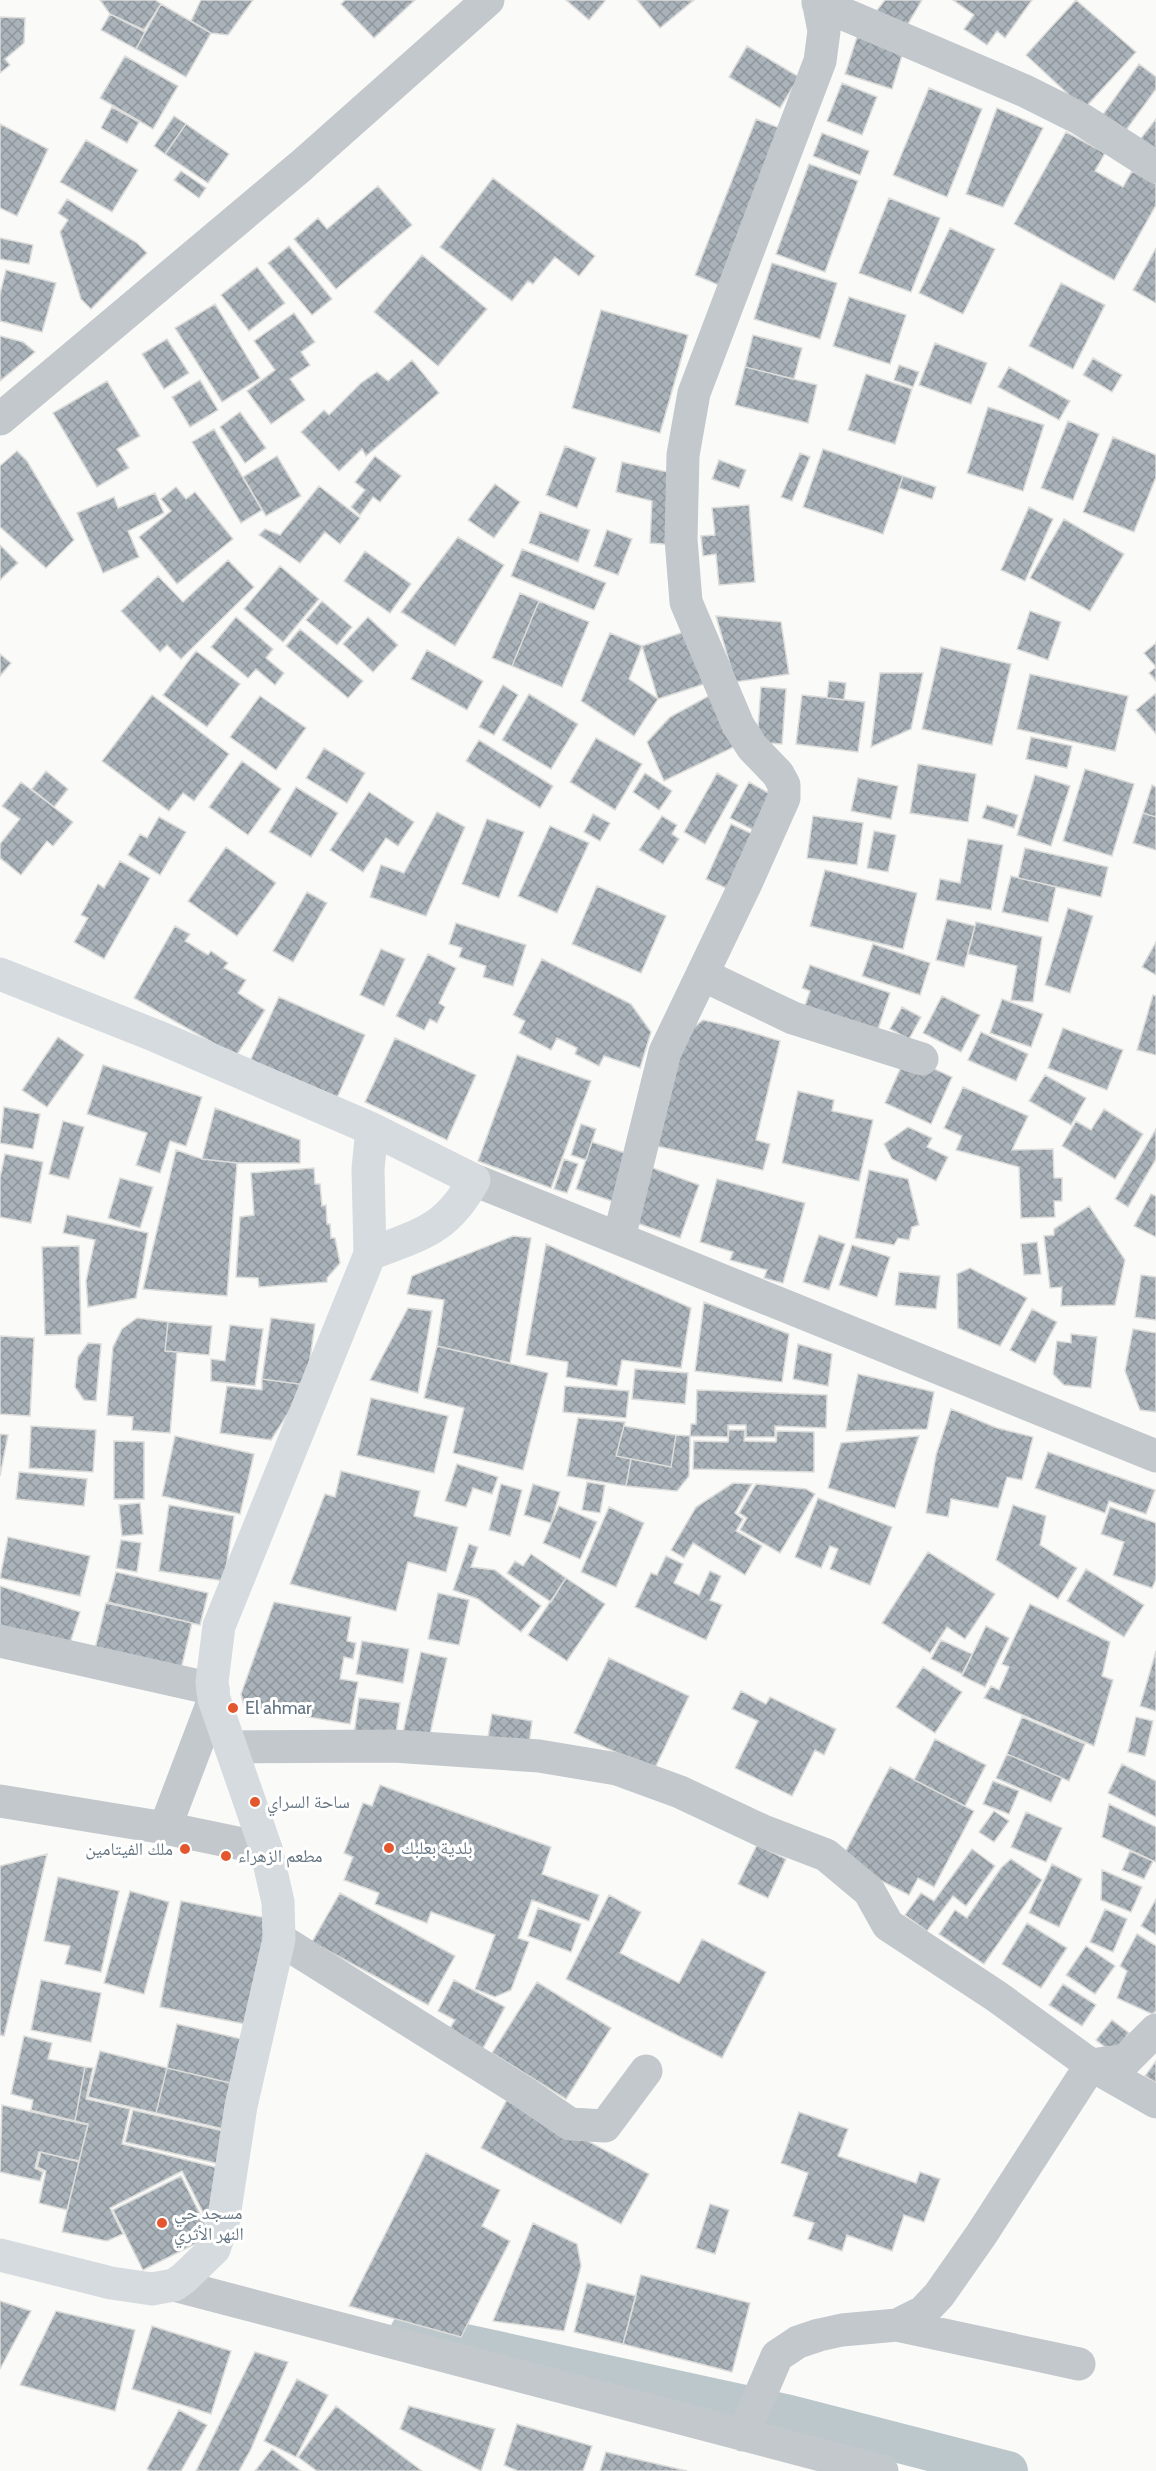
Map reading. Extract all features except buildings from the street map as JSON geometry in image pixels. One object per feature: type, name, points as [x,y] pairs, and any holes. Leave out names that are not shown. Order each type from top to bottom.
[{"type":"main road","points":[[0,974],[156,1036],[372,1129],[474,1180],[464,1198],[451,1214],[432,1230],[370,1254]]},
{"type":"main road","points":[[0,2255],[111,2283],[152,2289],[174,2285],[184,2278],[214,2249],[223,2223],[241,2106],[279,1939],[278,1902],[266,1849],[213,1694],[219,1626],[370,1254],[368,1169],[372,1129]]},
{"type":"street","points":[[0,420],[301,166],[488,0]]},
{"type":"street","points":[[818,2],[1025,90],[1081,119],[1156,167]]},
{"type":"street","points":[[620,1238],[665,1052],[770,832],[784,792],[784,785],[778,774],[752,747],[738,725],[686,602],[681,539],[683,454],[694,393],[820,61],[824,31],[818,2]]},
{"type":"street","points":[[703,975],[793,1018],[922,1059]]},
{"type":"street","points":[[474,1180],[1141,1442],[1156,1456]]},
{"type":"street","points":[[0,1641],[213,1694],[165,1828]]},
{"type":"street","points":[[231,1747],[394,1746],[539,1756],[617,1769],[680,1791],[763,1831],[826,1856],[869,1891],[888,1925],[996,1996],[1091,2065],[1156,2102]]},
{"type":"street","points":[[0,1801],[165,1828],[266,1849]]},
{"type":"street","points":[[279,1939],[513,2085],[570,2124],[605,2126],[646,2071]]},
{"type":"street","points":[[747,2424],[777,2356],[798,2342],[819,2335],[897,2325],[923,2312],[939,2295],[981,2235],[1091,2065],[1126,2060],[1156,2030]]},
{"type":"street","points":[[174,2285],[747,2424],[882,2471]]},
{"type":"street","points":[[897,2325],[1079,2364]]},
{"type":"waterway","points":[[410,2332],[790,2415],[1008,2471]]},
{"type":"place","name":"El ahmar","points":[[233,1708]]},
{"type":"place","name":"ساحة السراي","points":[[255,1802]]},
{"type":"place","name":"بلدية بعلبك","points":[[389,1848]]},
{"type":"place","name":"ملك الفيتامين","points":[[185,1849]]},
{"type":"place","name":"مطعم الزهراء","points":[[226,1856]]},
{"type":"place","name":"مسجد حي النهر الأثري","points":[[162,2223]]}]
